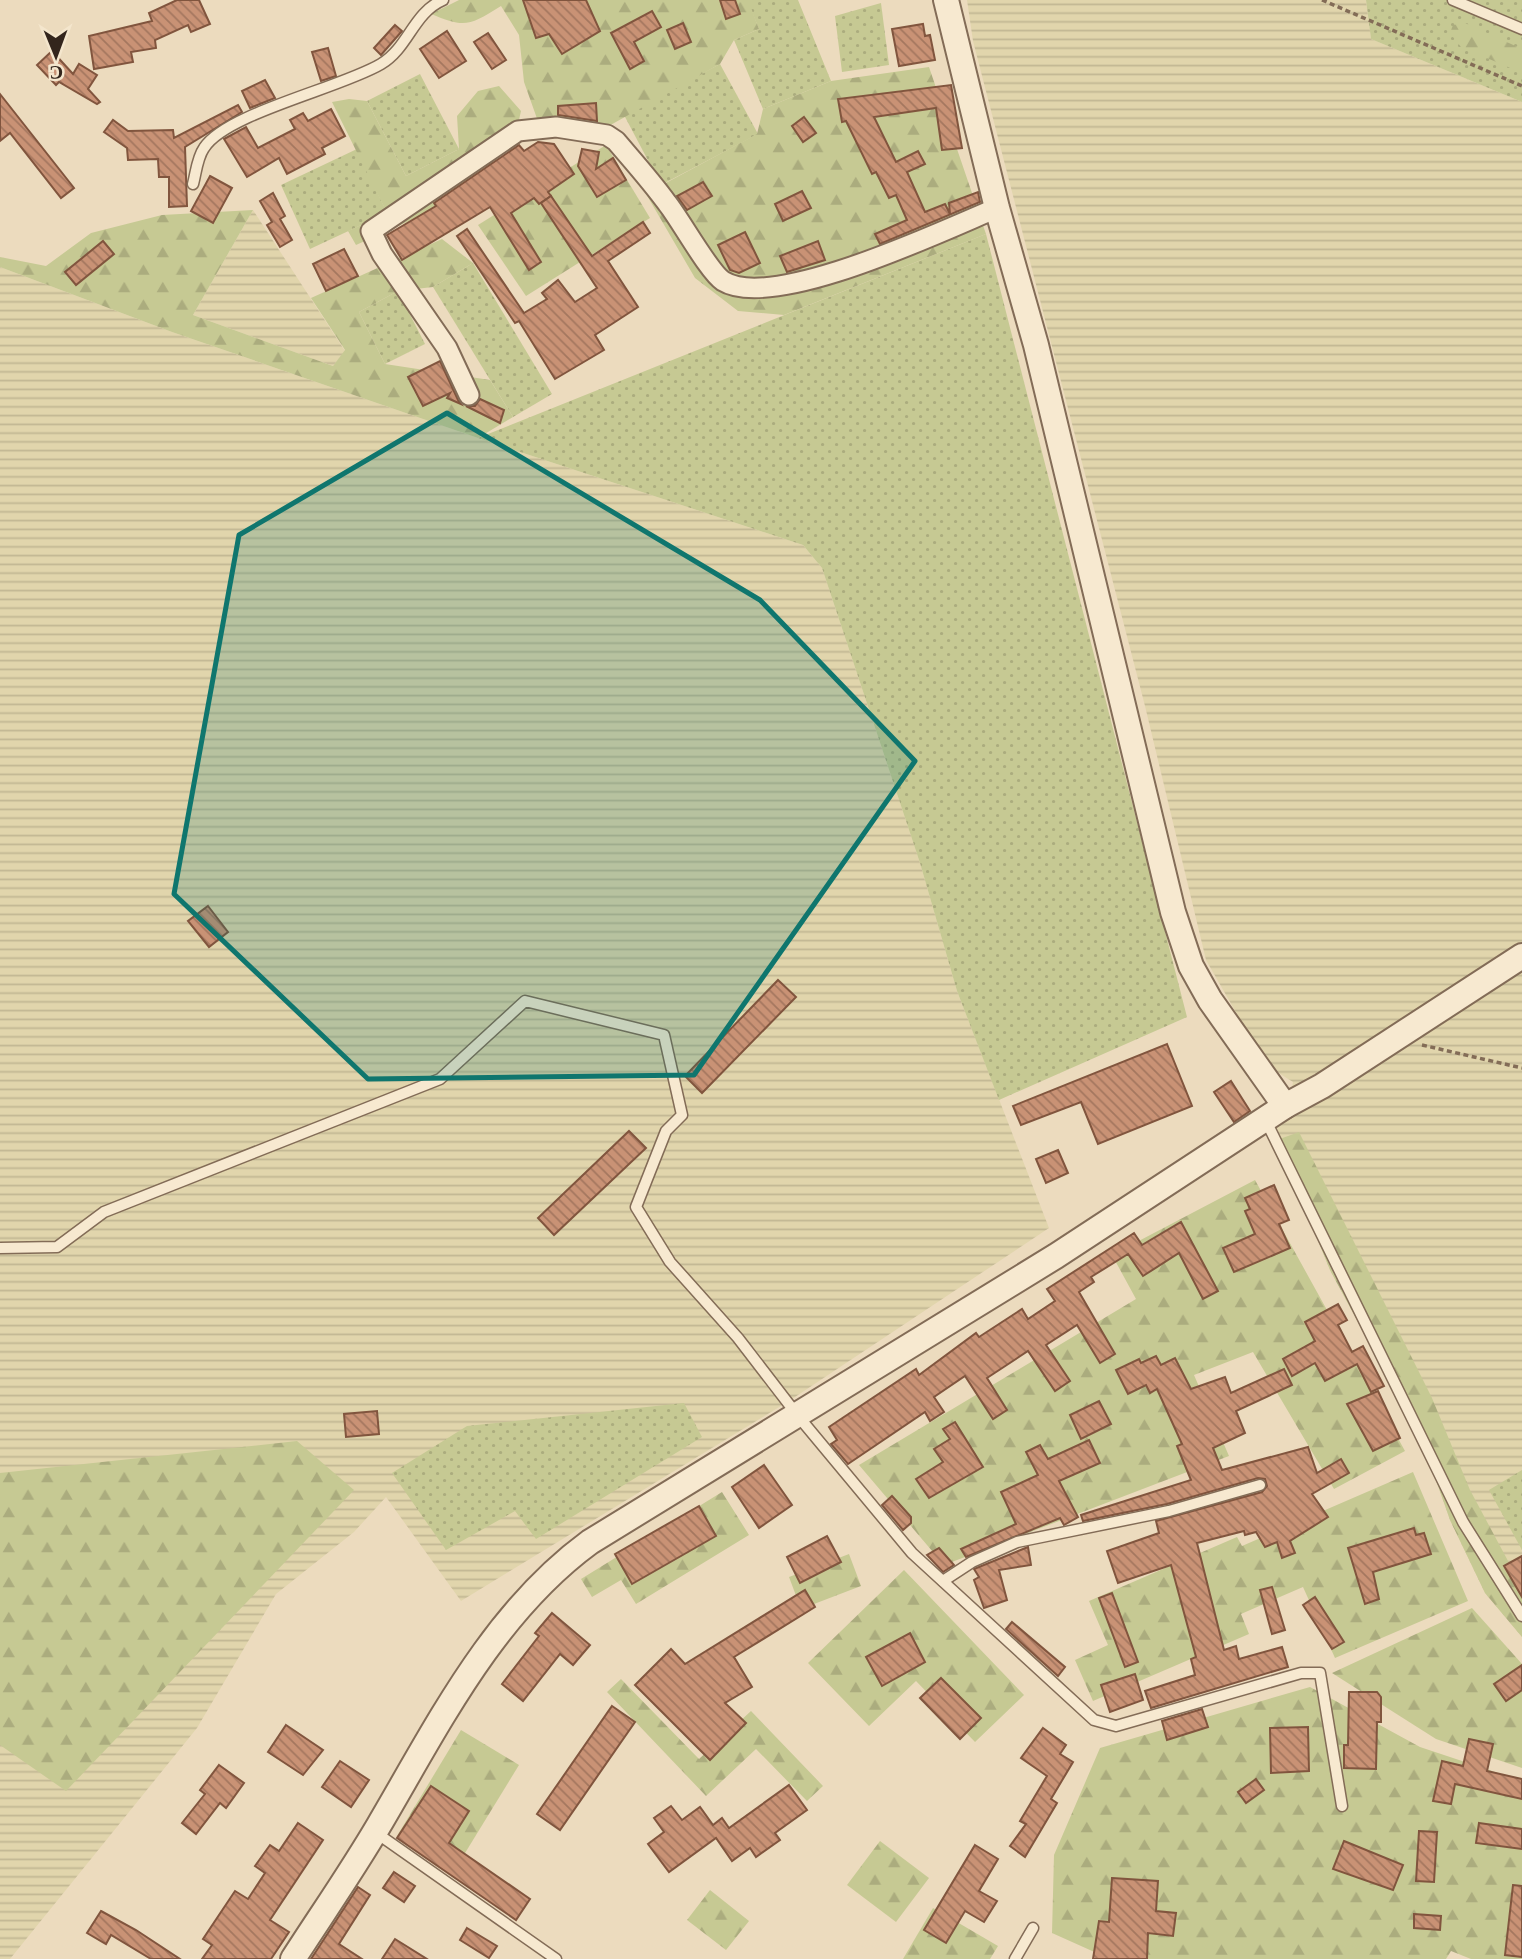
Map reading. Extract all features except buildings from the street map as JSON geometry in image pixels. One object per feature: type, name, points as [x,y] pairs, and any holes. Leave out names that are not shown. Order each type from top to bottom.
[{"type":"street","points":[[946,0],[997,208],[1036,345],[1173,912],[1191,966],[1275,1112]]},
{"type":"street","points":[[470,395],[447,348],[382,254],[371,231],[518,131],[556,127],[607,135],[616,141],[666,202],[721,280],[737,286],[794,284],[860,264],[997,208]]},
{"type":"street","points":[[293,1959],[375,1832],[470,1671],[539,1585],[590,1542],[1056,1256],[1275,1112],[1322,1086],[1522,956]]},
{"type":"lane","points":[[193,184],[202,151],[218,133],[293,98],[356,76],[382,63],[404,43],[420,15],[443,0]]},
{"type":"lane","points":[[1453,0],[1522,29]]},
{"type":"lane","points":[[0,1248],[57,1247],[104,1212],[440,1079],[525,1001],[664,1035],[682,1115],[666,1131],[636,1206],[670,1262],[738,1338],[798,1416],[912,1553],[1094,1720],[1103,1724],[1116,1726],[1301,1673],[1320,1673],[1342,1806]]},
{"type":"lane","points":[[1275,1112],[1463,1521],[1522,1616]]},
{"type":"lane","points":[[943,1581],[972,1562],[1017,1542],[1169,1511],[1260,1485]]},
{"type":"lane","points":[[375,1832],[556,1959]]},
{"type":"lane","points":[[1015,1959],[1033,1928]]},
{"type":"path","points":[[1322,0],[1522,86]]},
{"type":"path","points":[[1399,1034],[1423,1045],[1522,1068]]},
{"type":"highlighted area","points":[[447,413],[760,600],[915,761],[694,1075],[368,1079],[174,894],[239,535]]},
{"type":"shaded area","points":[[967,0],[1366,0],[1371,39],[1522,102],[1522,1637],[1485,1593],[1450,1520],[1423,1443],[1330,1270],[1271,1125],[1287,1115],[1293,1082],[1266,1065],[1206,960],[1145,706],[973,41]]},
{"type":"shaded area","points":[[253,210],[345,351],[333,366],[193,315]]},
{"type":"shaded area","points":[[0,267],[172,332],[478,438],[803,545],[822,568],[920,863],[957,991],[1049,1228],[789,1401],[461,1601],[386,1497],[354,1532],[276,1594],[197,1728],[10,1959],[0,1959]]},
{"type":"green space","points":[[459,0],[748,0],[759,29],[734,40],[720,64],[589,137],[540,127],[524,82],[519,35],[501,6],[467,23],[431,14]]},
{"type":"green space","points":[[747,0],[798,0],[831,81],[763,109],[734,40],[759,29]]},
{"type":"green space","points":[[1366,0],[1522,0],[1522,102],[1371,39]]},
{"type":"green space","points":[[881,3],[889,65],[842,72],[835,16]]},
{"type":"green space","points":[[1465,23],[1522,49],[1522,73],[1461,47],[1450,33],[1453,25]]},
{"type":"green space","points":[[720,64],[758,134],[661,185],[624,115]]},
{"type":"green space","points":[[929,67],[986,234],[784,315],[738,311],[695,278],[624,156],[662,185],[757,134],[763,109],[831,81]]},
{"type":"green space","points":[[420,74],[459,149],[406,176],[367,101]]},
{"type":"green space","points":[[499,86],[521,111],[514,142],[451,202],[356,245],[348,231],[387,213],[332,102],[349,99],[367,101],[406,176],[459,149],[457,116],[478,91]]},
{"type":"green space","points":[[606,145],[650,218],[526,296],[478,225]]},
{"type":"green space","points":[[357,149],[387,213],[310,249],[281,185]]},
{"type":"green space","points":[[253,210],[193,315],[333,366],[345,350],[311,298],[442,239],[473,263],[433,287],[398,291],[359,312],[385,364],[490,380],[513,417],[478,438],[172,332],[0,267],[0,257],[46,266],[91,233],[162,215]]},
{"type":"green space","points":[[986,234],[1187,1017],[999,1100],[957,991],[920,863],[822,568],[803,545],[478,438]]},
{"type":"green space","points":[[473,263],[552,394],[513,417],[433,287]]},
{"type":"green space","points":[[398,291],[425,344],[385,364],[359,312]]},
{"type":"green space","points":[[1299,1132],[1432,1398],[1470,1490],[1522,1587],[1522,1637],[1485,1593],[1450,1520],[1423,1443],[1330,1270],[1277,1140]]},
{"type":"green space","points":[[1255,1180],[1405,1451],[1334,1489],[1253,1352],[1194,1375],[1229,1456],[944,1565],[859,1465],[1136,1299],[1112,1255]]},
{"type":"green space","points":[[684,1403],[702,1437],[536,1539],[515,1511],[446,1550],[392,1473],[467,1426]]},
{"type":"green space","points":[[297,1441],[354,1490],[66,1791],[0,1745],[0,1473]]},
{"type":"green space","points":[[1522,1470],[1522,1550],[1489,1490]]},
{"type":"green space","points":[[1413,1472],[1468,1601],[1335,1658],[1303,1587],[1241,1614],[1249,1634],[1093,1701],[1075,1660],[1108,1645],[1089,1601],[1237,1537],[1242,1546]]},
{"type":"green space","points":[[722,1492],[749,1535],[636,1604],[621,1580],[592,1597],[581,1579]]},
{"type":"green space","points":[[849,1554],[861,1586],[801,1609],[789,1577]]},
{"type":"green space","points":[[904,1570],[1024,1695],[975,1742],[916,1681],[869,1726],[808,1663]]},
{"type":"green space","points":[[1472,1608],[1522,1664],[1522,1768],[1436,1739],[1332,1673]]},
{"type":"green space","points":[[621,1679],[699,1759],[751,1711],[823,1786],[807,1801],[756,1749],[706,1796],[607,1692]]},
{"type":"green space","points":[[1310,1687],[1420,1747],[1522,1781],[1522,1959],[1471,1959],[1451,1951],[1446,1959],[1110,1959],[1052,1933],[1054,1855],[1100,1748]]},
{"type":"green space","points":[[461,1730],[519,1765],[454,1871],[397,1836]]},
{"type":"green space","points":[[880,1841],[929,1878],[896,1922],[847,1885]]},
{"type":"green space","points":[[710,1890],[749,1921],[726,1950],[687,1920]]},
{"type":"green space","points":[[933,1908],[998,1946],[990,1959],[903,1959]]}]
